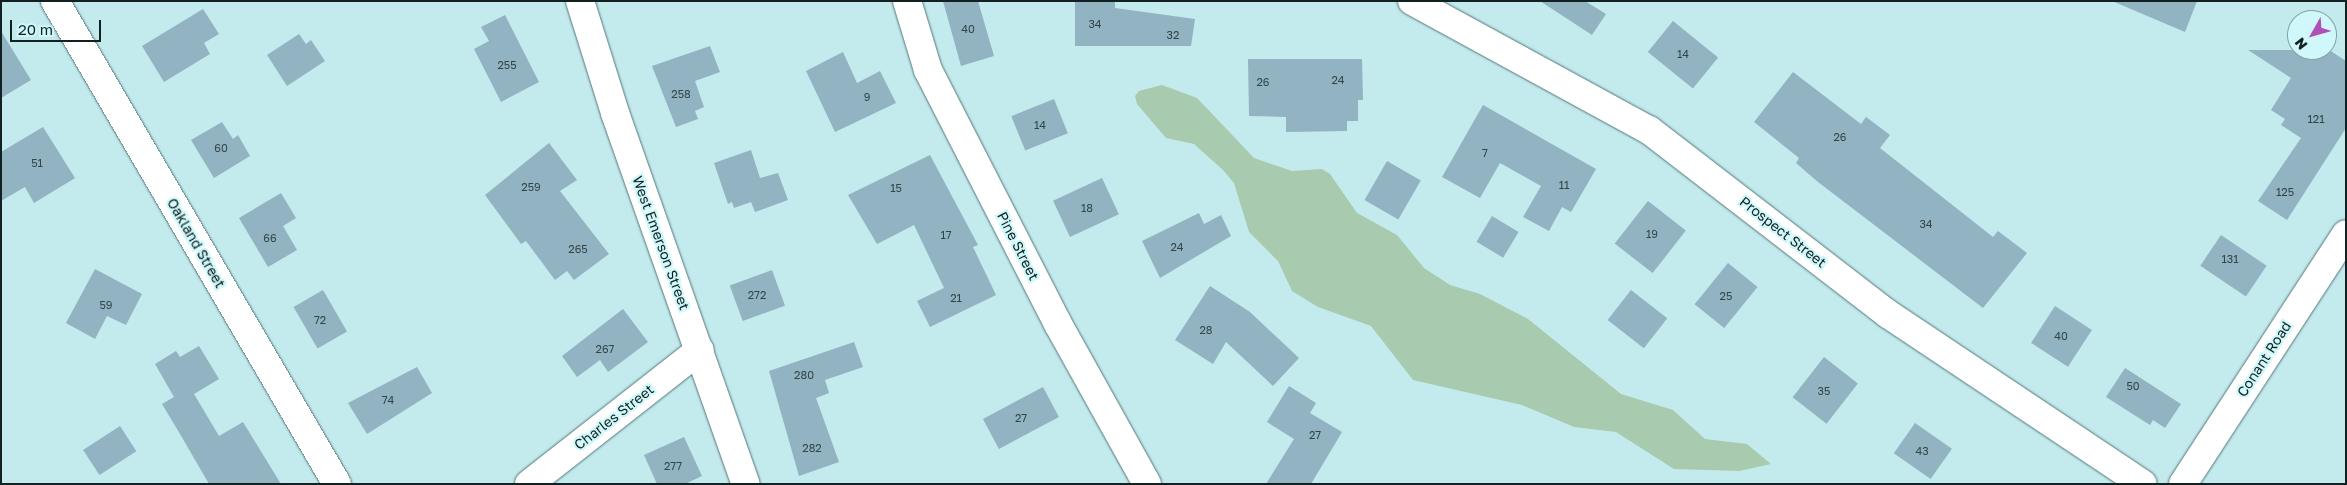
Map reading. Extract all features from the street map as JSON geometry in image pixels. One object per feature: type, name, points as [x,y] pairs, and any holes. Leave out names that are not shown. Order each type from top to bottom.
[{"type":"street","name":"Oakland Street","points":[[55,1],[337,484]]},
{"type":"street","name":"West Emerson Street","points":[[580,1],[615,113],[746,484]]},
{"type":"street","name":"Pine Street","points":[[907,1],[928,70],[1058,324],[1147,484]]},
{"type":"street","name":"Prospect Street","points":[[1412,1],[1649,130],[1888,314],[2143,484]]},
{"type":"street","name":"Conant Road","points":[[2183,484],[2346,234]]},
{"type":"street","name":"Charles Street","points":[[529,484],[700,350]]},
{"type":"green space","points":[[1162,85],[1197,98],[1254,158],[1292,171],[1322,169],[1330,174],[1357,213],[1397,235],[1424,268],[1450,285],[1480,294],[1528,319],[1621,394],[1673,410],[1705,439],[1747,444],[1771,464],[1739,471],[1674,469],[1616,432],[1574,427],[1522,405],[1413,380],[1371,326],[1318,307],[1292,291],[1278,261],[1249,232],[1234,183],[1223,170],[1194,144],[1166,138],[1137,104],[1135,96],[1139,91]]},
{"type":"building","points":[[943,1],[978,1],[994,56],[961,66]]},
{"type":"building","points":[[1075,1],[1115,1],[1115,8],[1195,19],[1191,46],[1075,46]]},
{"type":"building","points":[[1540,1],[1585,1],[1606,14],[1592,35]]},
{"type":"building","points":[[2112,1],[2197,1],[2185,32]]},
{"type":"building","points":[[203,9],[219,34],[204,43],[210,54],[164,82],[142,46]]},
{"type":"building","points":[[505,15],[539,82],[501,102],[474,49],[489,41],[481,27]]},
{"type":"building","points":[[1673,21],[1718,58],[1693,89],[1648,52]]},
{"type":"building","points":[[1,31],[31,80],[1,98]]},
{"type":"building","points":[[299,34],[306,44],[311,40],[325,61],[287,86],[267,55]]},
{"type":"building","points":[[710,46],[720,72],[695,81],[704,107],[695,111],[698,119],[676,127],[652,66]]},
{"type":"building","points":[[2248,50],[2287,50],[2287,60],[2337,60],[2337,55],[2346,61],[2346,128],[2287,220],[2258,201],[2301,138],[2281,125],[2285,119],[2271,110],[2291,78]]},
{"type":"building","points":[[843,52],[857,83],[880,71],[896,103],[835,132],[806,71]]},
{"type":"building","points":[[1248,59],[1362,59],[1363,100],[1358,100],[1358,121],[1347,121],[1347,131],[1286,132],[1286,117],[1249,116]]},
{"type":"building","points":[[1793,72],[1861,124],[1866,117],[1890,135],[1880,148],[1993,237],[1998,231],[2027,253],[1983,308],[1818,182],[1796,163],[1799,158],[1754,122]]},
{"type":"building","points":[[1054,99],[1068,133],[1025,151],[1011,116]]},
{"type":"building","points":[[1483,105],[1596,169],[1571,212],[1562,207],[1549,231],[1523,217],[1541,186],[1500,163],[1480,198],[1442,177]]},
{"type":"building","points":[[222,122],[233,139],[238,135],[250,156],[214,178],[191,140]]},
{"type":"building","points":[[43,127],[75,178],[34,203],[25,187],[1,201],[1,152]]},
{"type":"building","points":[[549,143],[577,180],[560,191],[609,254],[574,280],[567,271],[555,280],[526,241],[521,244],[485,195]]},
{"type":"building","points":[[751,150],[760,178],[778,173],[788,200],[755,212],[751,202],[734,208],[732,202],[728,204],[714,163]]},
{"type":"building","points":[[930,155],[978,245],[973,247],[996,295],[930,327],[917,301],[944,288],[914,225],[877,244],[848,195]]},
{"type":"building","points":[[1387,161],[1421,180],[1398,219],[1364,200]]},
{"type":"building","points":[[1102,178],[1119,214],[1070,237],[1053,201]]},
{"type":"building","points":[[281,193],[296,218],[283,226],[297,250],[268,267],[239,218]]},
{"type":"building","points":[[1648,201],[1686,231],[1653,273],[1615,244]]},
{"type":"building","points":[[1199,213],[1204,224],[1221,215],[1231,236],[1160,278],[1142,241]]},
{"type":"building","points":[[1492,216],[1519,232],[1503,258],[1477,242]]},
{"type":"building","points":[[2221,235],[2267,266],[2246,296],[2200,266]]},
{"type":"building","points":[[1728,263],[1758,287],[1724,328],[1695,304]]},
{"type":"building","points":[[95,269],[142,294],[126,325],[107,316],[95,339],[66,323]]},
{"type":"building","points":[[772,270],[785,306],[743,321],[730,285]]},
{"type":"building","points":[[1210,286],[1250,312],[1299,358],[1273,386],[1226,342],[1213,364],[1175,340]]},
{"type":"building","points":[[323,290],[347,332],[318,349],[294,307]]},
{"type":"building","points":[[1631,290],[1667,318],[1644,348],[1608,320]]},
{"type":"building","points":[[2055,306],[2092,330],[2068,367],[2031,343]]},
{"type":"building","points":[[623,309],[648,342],[608,372],[600,360],[577,377],[562,356]]},
{"type":"building","points":[[854,342],[863,367],[825,380],[829,393],[816,398],[839,462],[799,476],[769,371]]},
{"type":"building","points":[[199,346],[219,379],[194,394],[219,436],[243,422],[281,484],[209,484],[162,404],[174,397],[155,364],[176,351],[180,357]]},
{"type":"building","points":[[1824,357],[1858,383],[1826,424],[1793,397]]},
{"type":"building","points":[[417,367],[432,393],[367,434],[348,403]]},
{"type":"building","points":[[2125,368],[2181,404],[2165,428],[2153,420],[2150,425],[2106,397]]},
{"type":"building","points":[[1289,386],[1316,403],[1310,413],[1342,432],[1311,484],[1266,484],[1294,439],[1267,422]]},
{"type":"building","points":[[1043,387],[1059,417],[999,449],[983,419]]},
{"type":"building","points":[[1915,423],[1952,449],[1931,479],[1894,453]]},
{"type":"building","points":[[120,426],[136,451],[99,475],[83,450]]},
{"type":"building","points":[[684,437],[702,476],[685,484],[657,484],[644,455]]}]
